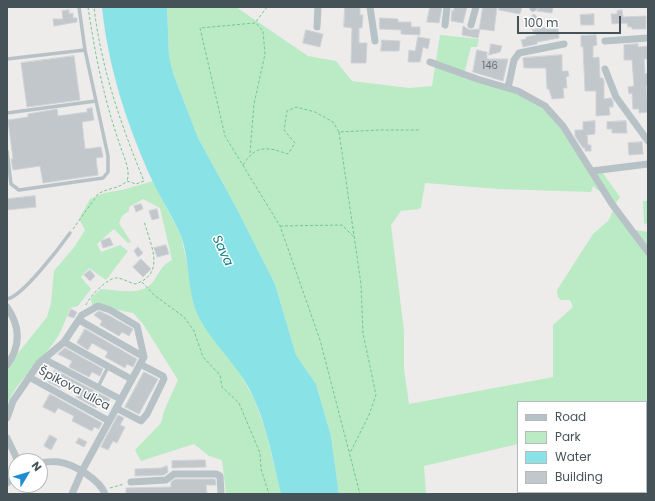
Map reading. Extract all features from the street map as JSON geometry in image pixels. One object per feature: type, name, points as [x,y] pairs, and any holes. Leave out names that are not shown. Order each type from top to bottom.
[{"type":"street","points":[[317,27],[318,7]]},
{"type":"street","points":[[370,7],[375,41]]},
{"type":"street","points":[[445,25],[447,7]]},
{"type":"street","points":[[471,25],[476,7]]},
{"type":"street","points":[[605,41],[648,38]]},
{"type":"street","points":[[508,88],[514,60],[519,53],[564,44]]},
{"type":"street","points":[[430,62],[529,96],[552,113],[563,126],[612,204],[648,252]]},
{"type":"street","points":[[605,69],[616,97],[648,141]]},
{"type":"street","points":[[592,170],[626,168],[648,164]]},
{"type":"street","points":[[80,318],[98,306],[110,310],[137,326],[142,360]]},
{"type":"street","points":[[7,307],[17,327],[15,349],[7,365]]},
{"type":"street","name":"Špikova ulica","points":[[7,418],[13,401],[38,363],[64,342],[80,318],[163,376],[164,380],[147,414],[140,421],[116,408]]},
{"type":"street","points":[[64,342],[131,379]]},
{"type":"street","name":"Špikova ulica","points":[[44,359],[120,399]]},
{"type":"street","name":"Špikova ulica","points":[[72,494],[120,399],[142,360]]},
{"type":"street","name":"Špikova ulica","points":[[28,377],[109,421]]},
{"type":"street","points":[[7,438],[14,453]]},
{"type":"street","points":[[48,463],[60,462],[82,472],[94,480],[104,492]]},
{"type":"street","points":[[131,482],[166,480],[174,474],[216,474],[220,476],[221,494]]},
{"type":"lane","points":[[7,151],[11,184],[19,190],[103,178],[108,172],[108,156],[85,50],[79,7]]},
{"type":"lane","points":[[7,59],[85,50]]},
{"type":"lane","points":[[7,113],[96,102]]},
{"type":"lane","points":[[7,299],[21,291],[33,279],[70,233]]},
{"type":"lane","points":[[98,387],[108,366]]},
{"type":"path","points":[[70,233],[98,194],[118,187],[127,181],[129,176],[105,98],[95,55],[88,7]]},
{"type":"path","points":[[94,7],[96,30],[105,73],[116,111],[144,182],[136,184],[127,181]]},
{"type":"path","points":[[267,7],[255,22],[200,28],[225,136],[280,226],[320,340],[360,494]]},
{"type":"path","points":[[243,165],[250,154],[254,104],[265,54],[264,31],[255,22]]},
{"type":"path","points":[[250,154],[263,148],[270,148],[288,154],[295,144],[284,130],[287,111],[296,107],[315,112],[333,122],[340,132],[361,284],[364,333],[376,396],[369,415],[350,454]]},
{"type":"path","points":[[340,132],[420,130]]},
{"type":"path","points":[[80,318],[88,300],[95,291],[114,278],[118,277],[135,284],[148,278],[155,266],[155,258],[144,220]]},
{"type":"path","points":[[280,226],[342,225],[354,237]]},
{"type":"path","points":[[142,282],[184,317],[194,331],[203,357],[220,375],[222,387],[239,403],[258,448],[260,469],[269,494]]},
{"type":"path","points":[[104,492],[131,482]]},
{"type":"green space","points":[[167,7],[236,7],[308,56],[336,61],[352,81],[409,88],[432,86],[440,35],[479,39],[477,47],[471,47],[463,78],[518,94],[552,115],[590,169],[602,172],[620,197],[615,204],[593,186],[591,192],[498,189],[425,183],[421,207],[419,209],[401,211],[391,225],[404,331],[404,369],[409,404],[553,377],[553,325],[573,307],[570,300],[561,300],[558,297],[557,290],[593,234],[609,220],[613,210],[648,254],[648,435],[647,401],[517,401],[517,444],[424,466],[426,494],[339,494],[331,436],[316,384],[296,355],[275,284],[236,207],[198,138],[173,73],[169,56]]},
{"type":"green space","points":[[153,181],[181,236],[198,314],[214,340],[237,368],[255,401],[266,432],[281,494],[226,493],[222,460],[209,456],[194,444],[141,461],[135,450],[161,423],[164,411],[178,380],[143,324],[133,313],[92,305],[91,298],[101,289],[121,291],[142,290],[152,283],[163,267],[172,260],[160,208],[143,199],[129,207],[129,211],[122,216],[119,223],[131,242],[128,243],[114,229],[97,244],[101,252],[120,245],[128,251],[106,280],[89,268],[81,277],[91,289],[78,306],[70,308],[55,341],[16,389],[7,405],[7,367],[47,317],[51,303],[54,271],[75,246],[85,230],[79,219],[90,199],[104,193],[122,190]]},
{"type":"green space","points":[[643,201],[648,201],[648,223],[644,224]]},
{"type":"green space","points":[[635,230],[648,232],[648,249]]},
{"type":"green space","points":[[647,480],[648,494],[612,494],[647,493]]},
{"type":"water","name":"Sava","points":[[102,7],[167,7],[169,56],[173,73],[198,138],[236,207],[275,284],[296,355],[316,384],[331,436],[339,494],[281,494],[268,438],[254,398],[235,367],[214,341],[197,313],[181,236],[143,159],[134,138],[120,95],[109,52]]},
{"type":"building","points":[[345,7],[360,7],[360,15],[363,15],[362,28],[359,28],[359,43],[367,43],[366,63],[351,63],[352,28],[344,27]]},
{"type":"building","points":[[430,7],[442,7],[439,23],[427,22]]},
{"type":"building","points":[[454,7],[467,7],[463,23],[451,21],[452,10],[454,11]]},
{"type":"building","points":[[483,7],[497,7],[494,31],[480,29],[478,38],[462,35],[463,26],[470,30],[479,29]]},
{"type":"building","points":[[499,7],[522,7],[520,14],[499,10]]},
{"type":"building","points":[[539,7],[553,7],[552,13],[537,11]]},
{"type":"building","points":[[69,10],[69,14],[73,13],[73,18],[77,18],[77,22],[54,26],[53,19],[63,19],[62,11]]},
{"type":"building","points":[[622,10],[623,17],[646,16],[646,29],[632,29],[632,27],[628,27],[627,23],[612,24],[611,14],[617,14],[617,11]]},
{"type":"building","points":[[534,14],[540,20],[531,29],[525,23]]},
{"type":"building","points":[[594,14],[594,25],[581,25],[580,15]]},
{"type":"building","points":[[380,18],[398,19],[398,22],[411,22],[411,27],[420,27],[420,35],[401,34],[401,30],[380,29]]},
{"type":"building","points":[[549,27],[549,29],[558,28],[559,38],[537,42],[537,44],[523,47],[521,40],[526,39],[526,37],[536,35],[532,30]]},
{"type":"building","points":[[306,30],[323,34],[320,47],[303,43]]},
{"type":"building","points":[[596,35],[597,45],[593,46],[593,58],[599,57],[600,78],[603,78],[604,81],[604,99],[611,98],[613,101],[613,107],[609,107],[610,115],[596,116],[596,91],[585,91],[583,46],[581,47],[581,36]]},
{"type":"building","points":[[418,37],[430,39],[428,49],[423,47],[420,62],[408,62],[409,50],[415,51]]},
{"type":"building","points":[[382,40],[400,41],[399,51],[381,51]]},
{"type":"building","points":[[491,44],[502,46],[500,52],[489,55]]},
{"type":"building","points":[[638,44],[638,47],[648,46],[648,59],[644,59],[645,74],[648,73],[648,86],[646,86],[648,112],[639,113],[639,109],[633,109],[632,93],[629,94],[628,87],[634,86],[632,60],[624,60],[624,45]]},
{"type":"building","points":[[477,50],[487,52],[487,59],[508,59],[503,81],[473,72]]},
{"type":"building","points":[[562,55],[562,71],[568,71],[569,76],[566,77],[567,88],[563,88],[564,98],[552,99],[549,89],[547,89],[546,68],[524,68],[523,58]]},
{"type":"building","points":[[74,56],[80,100],[27,107],[21,63]]},
{"type":"building","points":[[92,108],[94,120],[82,122],[85,149],[101,147],[103,157],[96,158],[98,175],[43,183],[40,166],[13,170],[8,120],[28,117],[28,114],[57,109],[58,116],[87,112],[87,109]]},
{"type":"building","points":[[595,121],[595,134],[587,135],[588,145],[591,145],[591,151],[585,151],[585,148],[583,148],[575,136],[575,130],[583,130],[583,122]]},
{"type":"building","points":[[626,121],[627,133],[612,133],[612,129],[607,129],[607,122]]},
{"type":"building","points":[[642,142],[643,154],[629,155],[628,143]]},
{"type":"building","points":[[35,196],[36,207],[7,210],[7,199]]},
{"type":"building","points":[[141,204],[143,209],[136,212],[134,206]]},
{"type":"building","points":[[157,209],[159,218],[152,220],[149,211]]},
{"type":"building","points":[[110,238],[113,245],[103,248],[101,241]]},
{"type":"building","points":[[166,245],[169,254],[157,257],[154,248]]},
{"type":"building","points":[[138,247],[143,253],[138,257],[134,251]]},
{"type":"building","points":[[141,259],[151,269],[143,277],[133,267]]},
{"type":"building","points":[[90,270],[95,276],[90,281],[84,275]]},
{"type":"building","points":[[71,309],[77,312],[74,318],[68,316]]},
{"type":"building","points":[[99,311],[133,329],[129,336],[122,332],[119,336],[100,325],[102,321],[94,315]]},
{"type":"building","points":[[85,329],[137,359],[133,367],[127,364],[125,368],[105,357],[108,352],[92,343],[88,350],[77,343]]},
{"type":"building","points":[[65,348],[103,369],[100,376],[92,372],[89,377],[69,367],[72,361],[58,354]]},
{"type":"building","points":[[55,370],[110,399],[107,406],[99,402],[96,408],[76,397],[79,392],[63,383],[60,388],[48,382]]},
{"type":"building","points":[[144,372],[158,379],[139,414],[125,407]]},
{"type":"building","points":[[50,394],[102,423],[99,429],[94,427],[92,431],[72,421],[74,416],[58,408],[55,413],[43,407]]},
{"type":"building","points":[[118,415],[124,418],[120,425],[125,427],[117,443],[113,441],[108,450],[101,447]]},
{"type":"building","points":[[50,435],[57,439],[51,450],[44,446]]},
{"type":"building","points":[[79,438],[87,442],[84,447],[76,443]]},
{"type":"building","points":[[205,460],[206,467],[172,468],[172,461]]},
{"type":"building","points":[[167,466],[168,472],[164,475],[135,476],[135,469],[161,468]]},
{"type":"building","points":[[176,479],[215,479],[216,485],[206,485],[207,494],[126,494],[126,488],[171,487],[171,482]]}]
